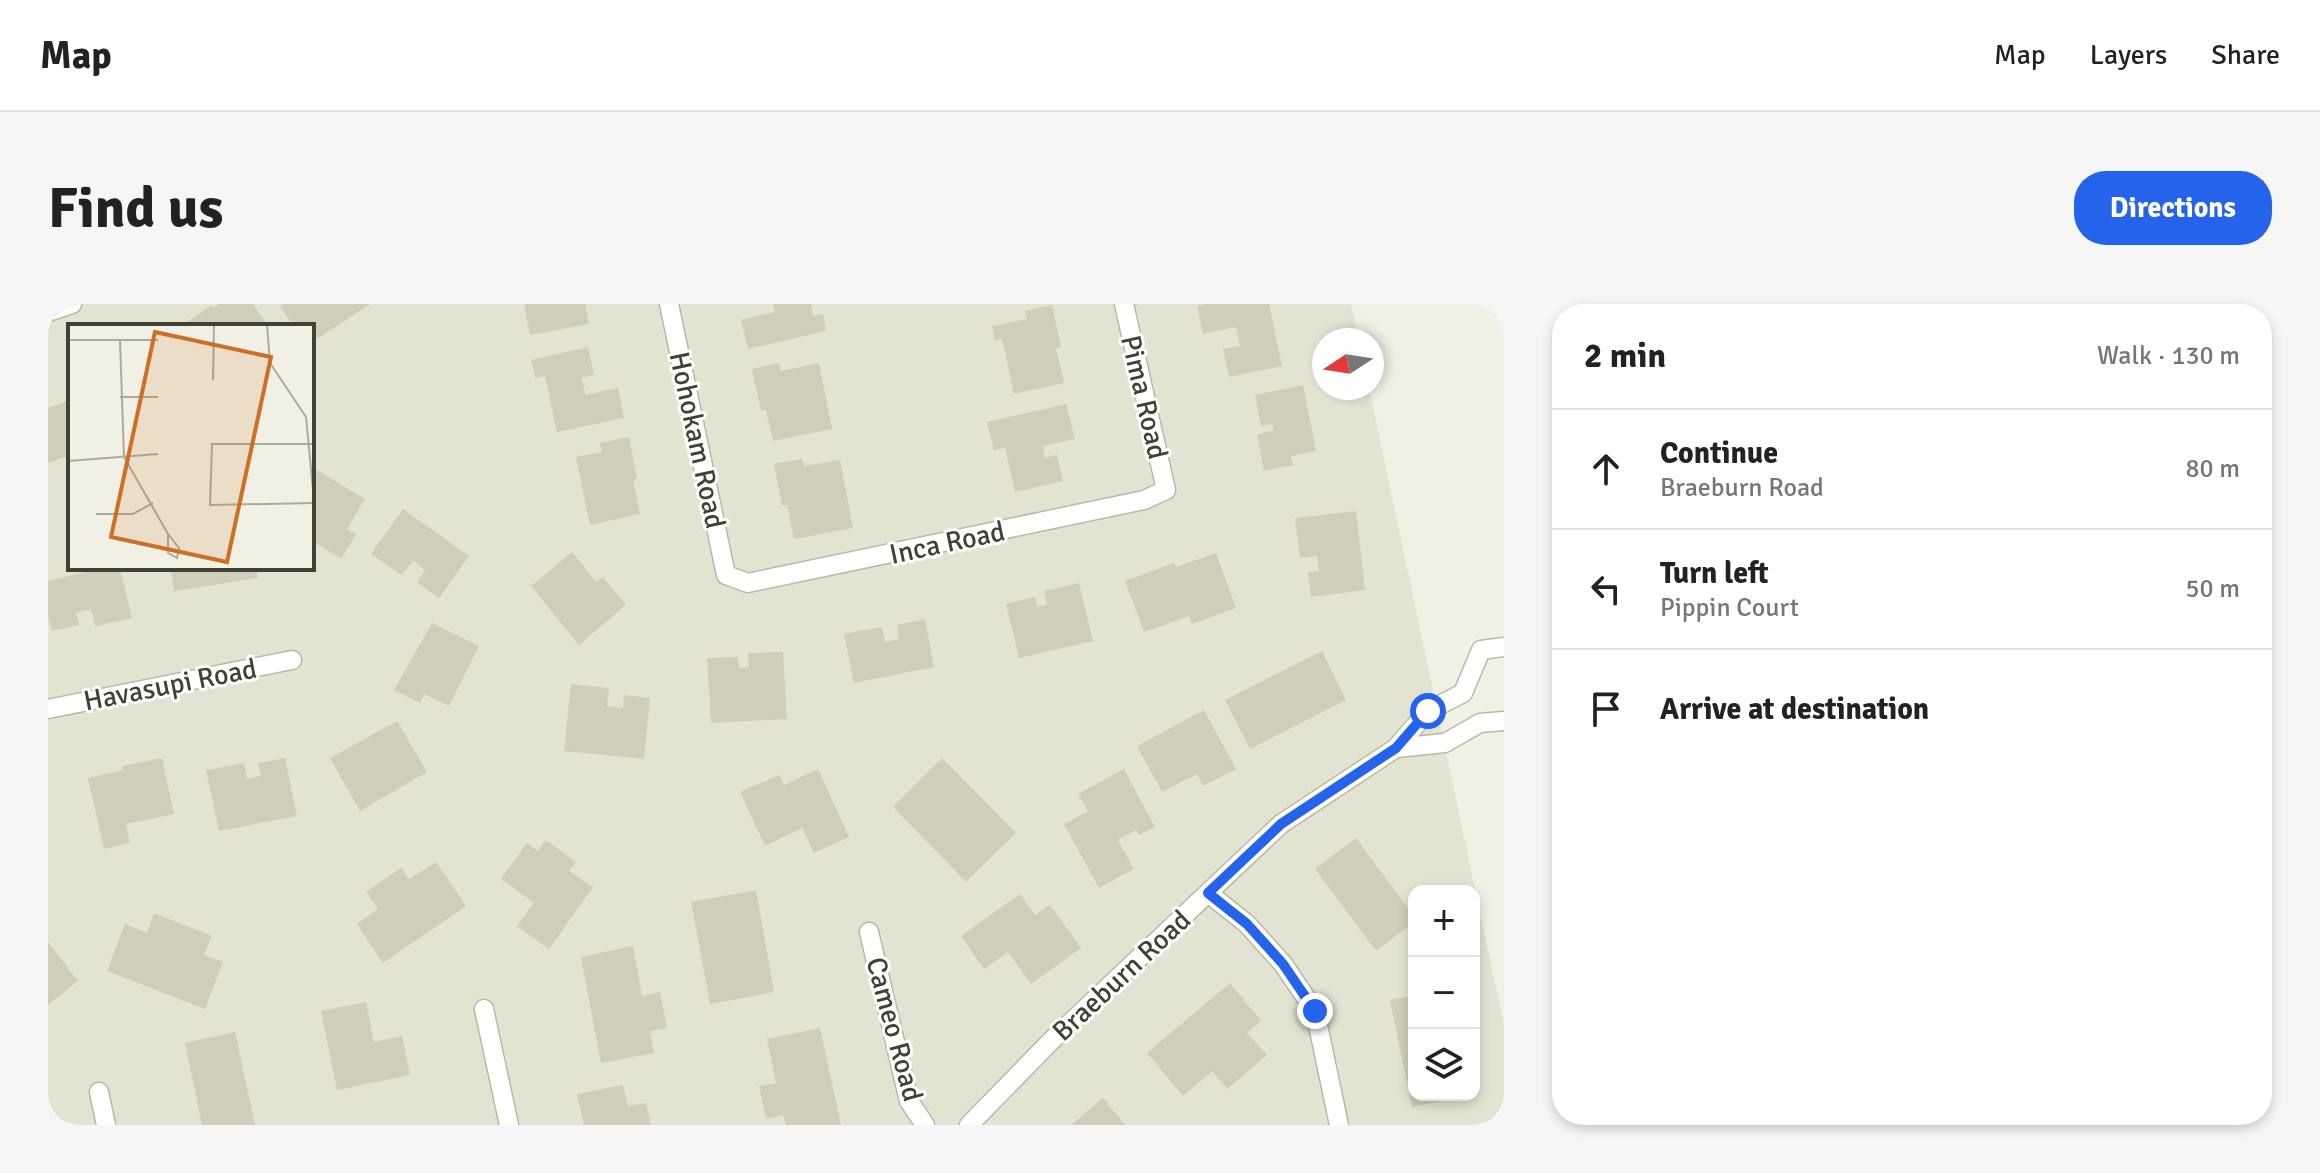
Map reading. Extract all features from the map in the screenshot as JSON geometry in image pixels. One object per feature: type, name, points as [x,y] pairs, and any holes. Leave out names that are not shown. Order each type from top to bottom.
[{"type":"street","points":[[48,312],[72,304]]},
{"type":"street","name":"Hohokam Road","points":[[669,304],[726,575]]},
{"type":"street","name":"Pima Road","points":[[1124,304],[1166,490]]},
{"type":"street","name":"Inca Road","points":[[726,575],[748,583],[1144,500],[1166,490]]},
{"type":"street","points":[[1480,723],[1463,693],[1481,650],[1504,647]]},
{"type":"street","name":"Havasupi Road","points":[[48,709],[292,660]]},
{"type":"street","name":"Braeburn Road","points":[[969,1125],[1051,1041],[1281,824],[1396,748],[1428,711],[1463,693]]},
{"type":"street","name":"Braeburn Road","points":[[1396,748],[1445,743],[1480,723],[1504,721]]},
{"type":"street","points":[[1208,893],[1247,924],[1283,964],[1315,1011],[1339,1125]]},
{"type":"street","name":"Cameo Road","points":[[869,932],[909,1101],[925,1125]]},
{"type":"street","points":[[484,1009],[509,1125]]},
{"type":"street","points":[[99,1092],[106,1125]]},
{"type":"shaded area","points":[[48,304],[1351,304],[1356,328],[1312,328],[1312,400],[1372,400],[1474,885],[1408,885],[1408,1101],[1480,1101],[1480,913],[1504,1026],[1504,1125],[48,1125]]},
{"type":"building","points":[[219,304],[253,304],[267,324],[184,324],[212,305],[214,308]]},
{"type":"building","points":[[370,304],[314,341],[314,324],[292,324],[280,306]]},
{"type":"building","points":[[524,304],[585,304],[589,324],[530,335]]},
{"type":"building","points":[[773,304],[811,304],[813,316],[823,314],[826,331],[748,349],[741,320],[775,312]]},
{"type":"building","points":[[1269,304],[1282,366],[1229,377],[1223,349],[1240,346],[1236,327],[1203,334],[1197,306]]},
{"type":"building","points":[[1052,305],[1061,347],[1056,348],[1064,383],[1014,394],[1002,339],[995,340],[992,326],[1027,319],[1025,311]]},
{"type":"building","points":[[588,347],[594,375],[581,378],[586,395],[618,388],[624,418],[557,432],[545,376],[535,378],[531,360]]},
{"type":"building","points":[[779,363],[781,371],[819,363],[832,429],[773,441],[766,410],[761,411],[752,369]]},
{"type":"building","points":[[1303,385],[1316,451],[1291,456],[1293,465],[1264,471],[1257,434],[1274,431],[1272,424],[1261,426],[1255,395]]},
{"type":"building","points":[[68,401],[68,456],[48,463],[48,408]]},
{"type":"building","points":[[1066,404],[1075,439],[1043,446],[1045,458],[1057,455],[1063,481],[1015,492],[1005,448],[994,450],[987,422]]},
{"type":"building","points":[[629,437],[640,514],[590,525],[576,457],[602,452],[600,443]]},
{"type":"building","points":[[802,459],[804,466],[840,460],[853,528],[794,539],[787,505],[782,506],[774,464]]},
{"type":"building","points":[[314,468],[365,499],[347,529],[356,534],[341,559],[314,542]]},
{"type":"building","points":[[403,509],[469,556],[439,598],[417,582],[425,570],[413,560],[402,575],[371,554]]},
{"type":"building","points":[[1356,511],[1365,590],[1311,597],[1308,572],[1319,571],[1317,556],[1300,558],[1295,518]]},
{"type":"building","points":[[572,552],[596,582],[603,577],[626,605],[579,645],[531,586]]},
{"type":"building","points":[[1216,553],[1236,608],[1192,624],[1189,616],[1144,632],[1125,581],[1174,563],[1176,567]]},
{"type":"building","points":[[95,570],[120,570],[132,618],[95,626],[91,609],[76,613],[79,625],[52,631],[48,616],[48,581]]},
{"type":"building","points":[[171,570],[256,570],[258,578],[174,591]]},
{"type":"building","points":[[1079,583],[1093,641],[1019,658],[1006,604],[1035,597],[1037,607],[1047,604],[1044,591]]},
{"type":"building","points":[[925,619],[934,667],[854,683],[844,634],[882,627],[885,642],[899,639],[897,625]]},
{"type":"building","points":[[432,623],[479,646],[449,706],[424,694],[420,703],[394,690]]},
{"type":"building","points":[[1322,651],[1346,700],[1250,749],[1225,700]]},
{"type":"building","points":[[783,652],[787,719],[711,723],[707,658],[738,657],[739,668],[749,667],[748,653]]},
{"type":"building","points":[[571,684],[609,688],[607,706],[623,708],[624,695],[650,698],[644,759],[564,751]]},
{"type":"building","points":[[1204,710],[1236,769],[1203,786],[1197,774],[1162,792],[1137,746]]},
{"type":"building","points":[[397,721],[427,772],[360,811],[330,758]]},
{"type":"building","points":[[162,758],[174,814],[126,824],[130,843],[104,849],[88,778],[123,770],[122,766]]},
{"type":"building","points":[[285,758],[297,816],[219,831],[206,770],[244,763],[247,779],[261,776],[258,763]]},
{"type":"building","points":[[942,758],[1016,833],[966,882],[893,807]]},
{"type":"building","points":[[818,769],[849,837],[814,853],[802,828],[765,846],[740,792],[779,775],[784,785]]},
{"type":"building","points":[[1124,769],[1155,827],[1139,835],[1136,830],[1118,840],[1134,869],[1099,888],[1064,824],[1088,811],[1078,794]]},
{"type":"building","points":[[1356,838],[1408,908],[1408,927],[1376,951],[1315,869]]},
{"type":"building","points":[[546,840],[576,862],[569,871],[593,887],[549,949],[517,926],[534,903],[501,879],[527,843],[538,851]]},
{"type":"building","points":[[436,862],[466,906],[383,963],[357,924],[378,909],[366,892],[401,868],[409,879]]},
{"type":"building","points":[[756,890],[774,992],[710,1004],[691,902]]},
{"type":"building","points":[[1020,894],[1035,915],[1050,905],[1081,948],[1031,984],[1008,952],[984,969],[961,936]]},
{"type":"building","points":[[154,913],[212,936],[204,955],[223,962],[205,1009],[107,971],[125,924],[147,933]]},
{"type":"building","points":[[48,942],[78,981],[48,1005]]},
{"type":"building","points":[[633,946],[642,996],[660,992],[667,1028],[650,1031],[654,1053],[601,1063],[581,957]]},
{"type":"building","points":[[1230,983],[1261,1021],[1247,1033],[1267,1055],[1227,1089],[1212,1071],[1183,1096],[1147,1053]]},
{"type":"building","points":[[1408,997],[1408,1088],[1390,1000]]},
{"type":"building","points":[[366,1002],[374,1042],[402,1036],[410,1075],[337,1090],[321,1011]]},
{"type":"building","points":[[820,1028],[841,1125],[786,1125],[783,1115],[766,1119],[759,1086],[776,1083],[767,1039]]},
{"type":"building","points":[[235,1032],[255,1125],[202,1125],[185,1043]]},
{"type":"building","points":[[623,1085],[628,1106],[646,1103],[651,1125],[584,1125],[577,1094]]},
{"type":"building","points":[[1103,1098],[1125,1125],[1071,1125]]},
{"type":"building","points":[[1411,1101],[1443,1101],[1412,1107]]},
{"type":"route","points":[[1315,1011],[1283,964],[1247,924],[1208,893],[1281,824],[1396,748],[1428,711]]}]
